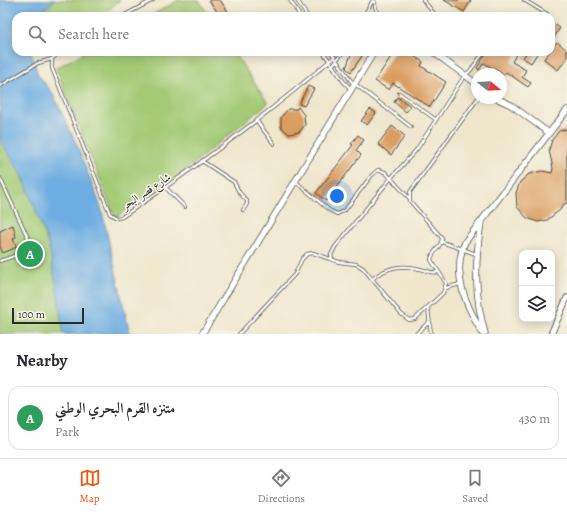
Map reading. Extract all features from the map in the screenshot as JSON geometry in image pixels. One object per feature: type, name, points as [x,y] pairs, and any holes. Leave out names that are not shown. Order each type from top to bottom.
[{"type":"street","points":[[202,334],[372,56]]},
{"type":"street","points":[[439,56],[471,80]]},
{"type":"street","points":[[507,102],[548,133]]},
{"type":"street","points":[[484,334],[474,320],[460,284],[459,265],[462,250],[465,242],[482,223],[548,133],[567,110]]},
{"type":"street","points":[[482,223],[476,254],[476,284],[480,318],[484,334]]},
{"type":"street","points":[[552,334],[567,298]]},
{"type":"lane","points":[[130,12],[153,0]]},
{"type":"lane","points":[[290,0],[298,12]]},
{"type":"lane","points":[[296,0],[304,12]]},
{"type":"lane","points":[[366,12],[374,0]]},
{"type":"lane","points":[[374,0],[376,10],[378,12]]},
{"type":"lane","points":[[423,0],[433,12]]},
{"type":"lane","points":[[524,0],[544,12]]},
{"type":"lane","points":[[0,86],[38,63],[52,59],[55,56]]},
{"type":"lane","points":[[326,56],[345,84],[353,86]]},
{"type":"lane","points":[[332,66],[340,56]]},
{"type":"lane","points":[[332,259],[331,255],[335,248],[391,178],[417,149],[465,75],[470,72],[481,56]]},
{"type":"lane","points":[[334,57],[353,86],[411,127]]},
{"type":"lane","name":"شارع قصر البحر","points":[[52,59],[52,68],[111,215],[116,218],[122,217],[166,188],[256,120],[334,57]]},
{"type":"lane","points":[[399,93],[436,119]]},
{"type":"lane","points":[[409,198],[410,192],[474,104]]},
{"type":"lane","points":[[256,120],[274,144]]},
{"type":"lane","points":[[202,161],[234,182],[239,192],[247,200],[247,204],[243,210]]},
{"type":"lane","points":[[295,181],[329,210],[337,214],[345,210],[375,171],[380,170],[385,172],[409,198],[414,207],[440,236],[442,242],[476,254]]},
{"type":"lane","points":[[0,178],[29,243],[23,252],[0,261]]},
{"type":"lane","points":[[166,188],[185,207]]},
{"type":"lane","points":[[239,334],[295,274],[302,259],[307,254],[313,253],[339,262],[356,264],[363,268],[401,314],[409,320],[415,319],[443,293],[446,288],[446,283],[431,260],[432,254],[442,242]]},
{"type":"lane","points":[[372,280],[384,270],[393,268],[416,268],[430,273],[438,272]]},
{"type":"lane","points":[[446,288],[460,284]]},
{"type":"lane","points":[[428,307],[431,334]]},
{"type":"lane","points":[[416,334],[429,322]]},
{"type":"green space","points":[[55,0],[120,0],[106,12],[41,12]]},
{"type":"green space","points":[[179,0],[199,0],[206,12],[157,12]]},
{"type":"green space","points":[[78,56],[237,56],[268,103],[159,192],[149,193],[115,218],[56,68]]},
{"type":"green space","points":[[0,103],[79,334],[0,334]]},
{"type":"water","points":[[0,0],[55,0],[41,12],[12,12],[12,56],[32,56],[38,75],[52,92],[77,145],[101,207],[130,334],[63,334],[57,289],[48,243],[23,177],[0,140]]},
{"type":"building","points":[[209,0],[220,0],[228,12],[217,12]]},
{"type":"building","points":[[444,0],[471,0],[464,12]]},
{"type":"building","points":[[555,25],[560,28],[555,36]]},
{"type":"building","points":[[557,42],[567,50],[567,58],[558,70],[544,59],[546,56],[555,56],[555,45]]},
{"type":"building","points":[[350,56],[362,56],[351,72],[346,68]]},
{"type":"building","points":[[391,56],[414,56],[423,62],[421,66],[446,82],[430,107],[393,83],[389,90],[375,81]]},
{"type":"building","points":[[484,56],[515,56],[512,62],[526,70],[522,77],[531,83],[528,87],[507,73],[507,68],[492,68],[484,63],[480,68],[477,68]]},
{"type":"building","points":[[524,56],[535,56],[531,63],[523,58]]},
{"type":"building","points":[[308,86],[314,89],[304,106],[299,104]]},
{"type":"building","points":[[397,97],[411,106],[406,112],[394,102]]},
{"type":"building","points":[[298,107],[304,115],[305,125],[299,132],[289,134],[281,127],[281,117],[288,109],[297,109]]},
{"type":"building","points":[[370,109],[376,113],[367,125],[361,121]]},
{"type":"building","points":[[392,126],[405,136],[391,155],[378,144]]},
{"type":"building","points":[[567,129],[567,203],[547,220],[538,222],[527,218],[517,207],[516,193],[520,182],[529,174],[542,171],[552,173],[553,168],[549,150],[552,140],[559,131]]},
{"type":"building","points":[[358,135],[364,140],[356,150],[361,155],[326,201],[316,193],[353,145],[351,144]]},
{"type":"building","points":[[13,225],[16,237],[13,239],[17,247],[3,253],[0,247],[0,231]]},
{"type":"place","name":"متنزه القرم البحري الوطني","points":[[30,254]]}]
